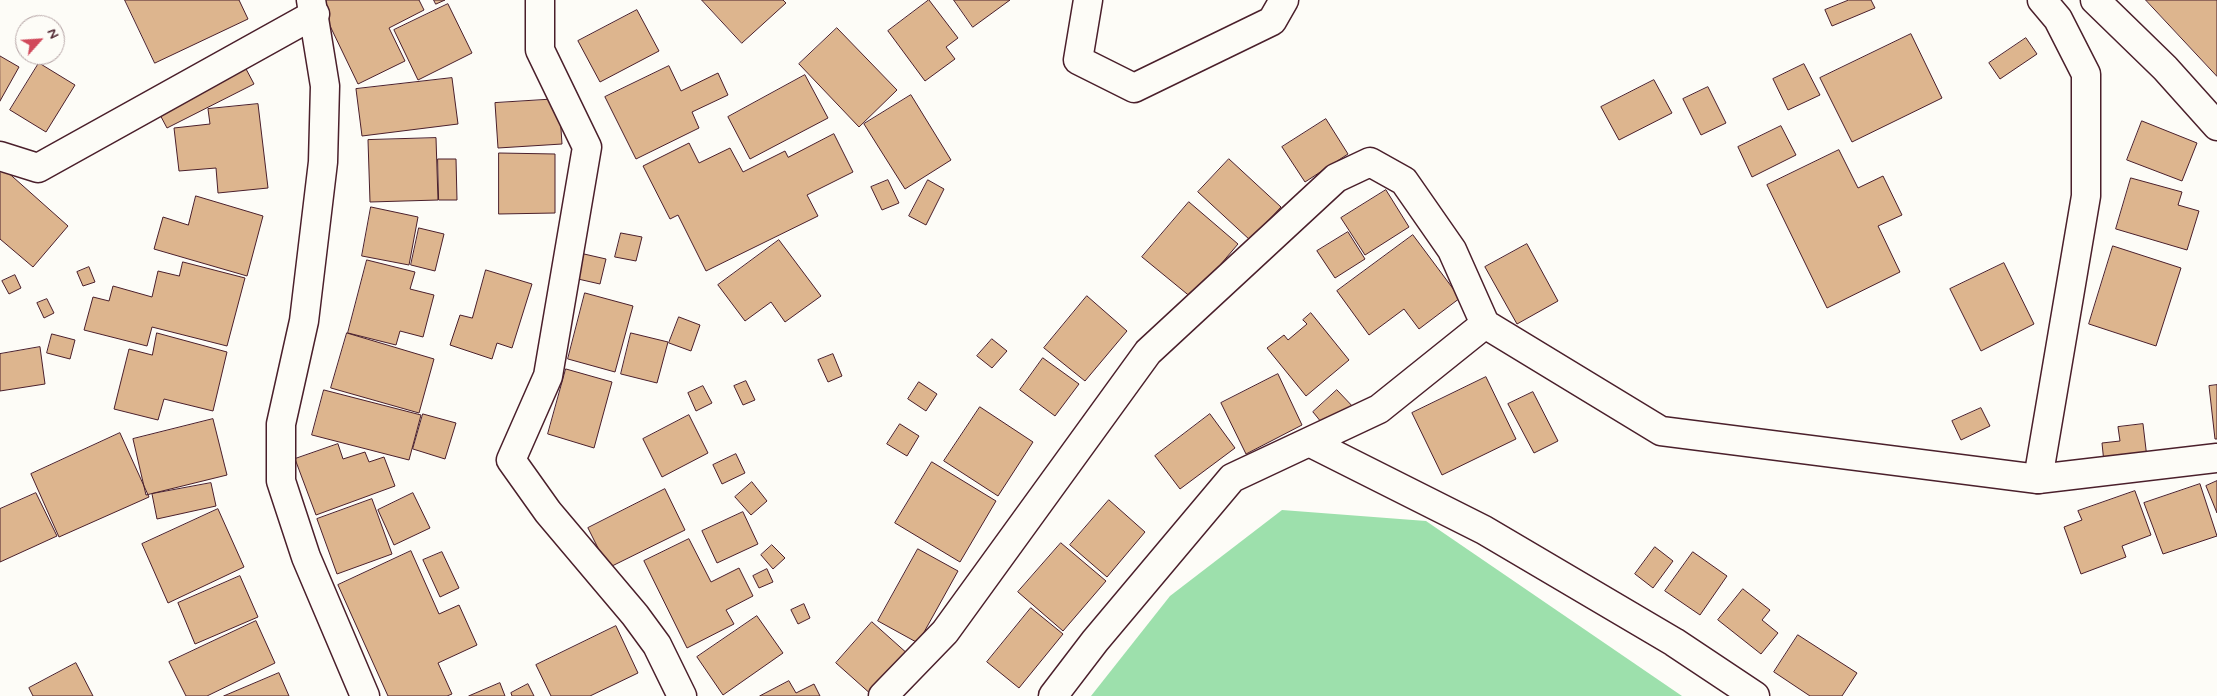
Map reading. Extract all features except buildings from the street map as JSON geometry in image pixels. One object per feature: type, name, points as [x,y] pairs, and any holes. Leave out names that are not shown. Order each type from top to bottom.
[{"type":"main road","points":[[540,0],[540,50],[587,146],[548,376],[511,460],[548,512],[635,615],[656,645],[682,696]]},
{"type":"main road","points":[[1088,0],[1078,60],[1134,88],[1272,20],[1284,0]]},
{"type":"main road","points":[[2038,479],[2086,196],[2086,74],[2058,19],[2042,0]]},
{"type":"main road","points":[[2096,0],[2165,68],[2217,126]]},
{"type":"main road","points":[[0,156],[38,168],[313,7],[325,86],[323,162],[304,321],[281,424],[281,481],[306,558],[365,696]]},
{"type":"main road","points":[[883,696],[945,632],[1148,352],[1336,178],[1370,162],[1404,181],[1452,250],[1485,324],[1661,431],[1950,466],[2038,479],[2217,458]]},
{"type":"main road","points":[[1053,696],[1095,641],[1232,478],[1379,410],[1485,324]]},
{"type":"main road","points":[[1309,442],[1484,530],[1674,642],[1755,696]]},
{"type":"green space","points":[[1282,510],[1426,521],[1682,696],[1091,696],[1170,596]]}]
